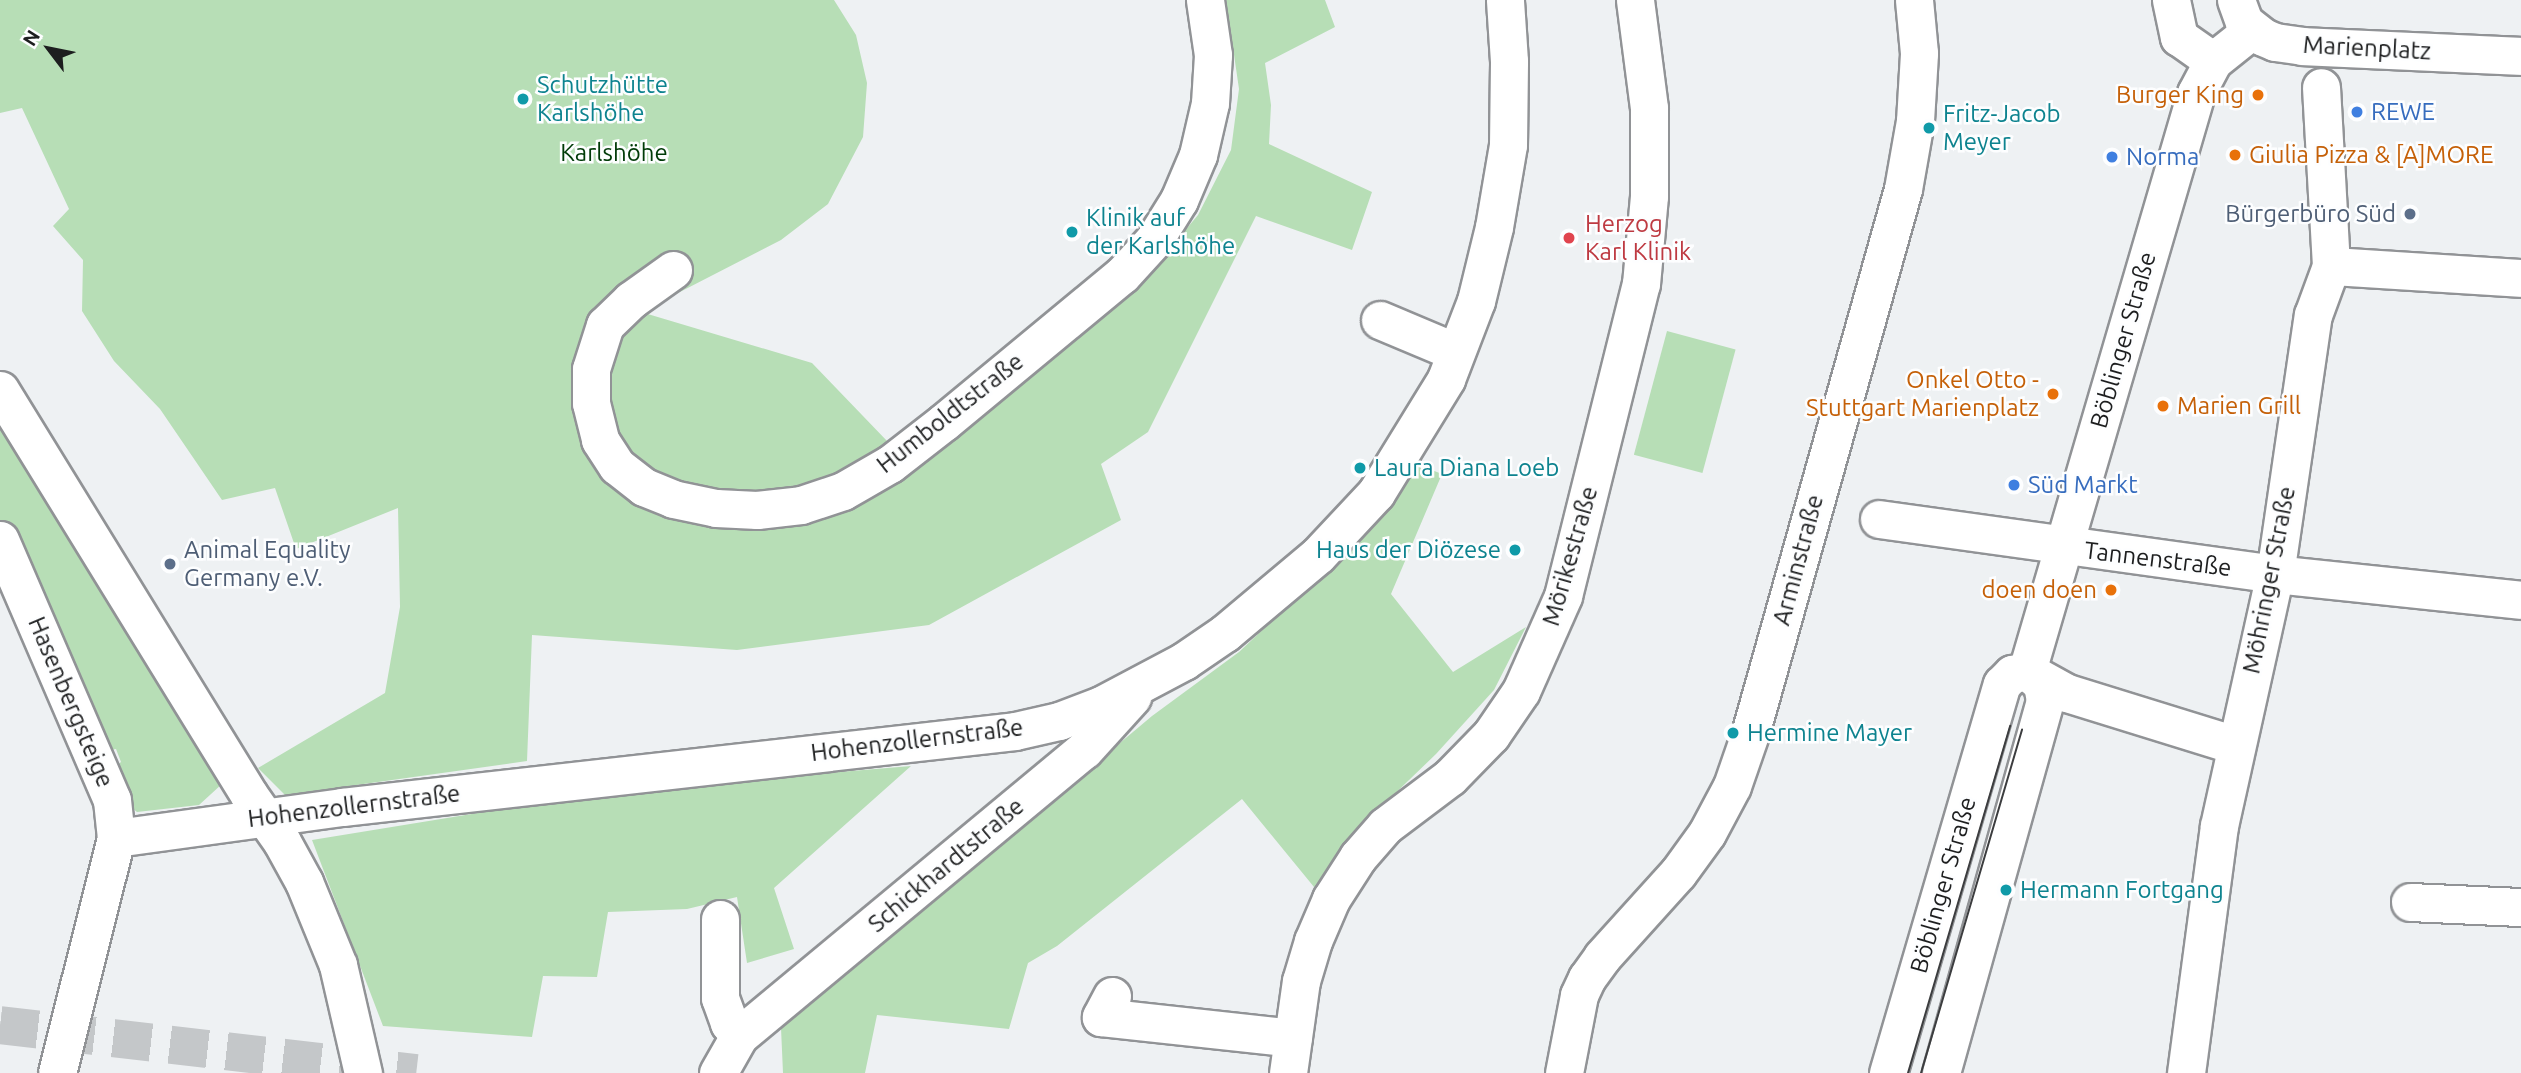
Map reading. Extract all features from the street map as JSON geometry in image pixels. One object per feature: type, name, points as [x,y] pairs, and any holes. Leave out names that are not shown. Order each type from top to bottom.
[{"type":"street","name":"Humboldtstraße","points":[[673,270],[631,300],[605,325],[591,369],[591,403],[600,440],[617,466],[645,487],[673,499],[716,508],[757,510],[801,505],[843,491],[890,464],[944,422],[1122,275],[1154,240],[1180,200],[1198,155],[1210,103],[1213,55],[1205,0]]},
{"type":"street","name":"Hohenzollernstraße","points":[[116,838],[264,817],[1015,732],[1059,721],[1143,685],[1225,633],[1318,555],[1376,493],[1440,388],[1476,301],[1494,227],[1508,145],[1509,61],[1505,0]]},
{"type":"street","name":"Mörikestraße","points":[[1291,1056],[1301,981],[1312,941],[1331,899],[1359,857],[1385,826],[1450,777],[1491,735],[1521,691],[1563,596],[1641,284],[1649,196],[1649,108],[1635,0]]},
{"type":"street","name":"Arminstraße","points":[[1564,1073],[1579,995],[1587,978],[1602,957],[1678,873],[1707,832],[1732,786],[1750,734],[1903,189],[1916,108],[1919,53],[1914,0]]},
{"type":"street","points":[[2171,0],[2179,37],[2213,61]]},
{"type":"street","name":"Böblinger Straße","points":[[2027,671],[2196,93],[2213,61],[2244,15]]},
{"type":"street","name":"Marienplatz","points":[[2244,15],[2275,42],[2302,46],[2521,56]]},
{"type":"street","name":"Möhringer Straße","points":[[2186,1073],[2219,825],[2275,574],[2313,314],[2331,266],[2332,218],[2321,87]]},
{"type":"street","points":[[2331,266],[2521,278]]},
{"type":"street","points":[[1380,320],[1456,352]]},
{"type":"street","points":[[0,390],[304,882],[338,965],[363,1073]]},
{"type":"street","name":"Tannenstraße","points":[[1878,519],[2275,574],[2521,600]]},
{"type":"street","name":"Hasenbergsteige","points":[[0,540],[110,792],[116,838],[57,1073]]},
{"type":"street","points":[[2027,671],[2067,693],[2235,745]]},
{"type":"street","name":"Böblinger Straße","points":[[1888,1073],[2002,684],[2012,674],[2027,671]]},
{"type":"street","name":"Böblinger Straße","points":[[1941,1073],[2045,701],[2042,684],[2027,671]]},
{"type":"street","name":"Schickhardtstraße","points":[[718,1073],[739,1036],[1084,750],[1143,685]]},
{"type":"street","points":[[2410,902],[2521,907]]},
{"type":"street","points":[[720,919],[720,998],[729,1023],[739,1036]]},
{"type":"street","points":[[1112,996],[1101,1017],[1291,1056]]},
{"type":"green space","name":"Karlshöhe","points":[[0,0],[834,0],[856,35],[867,83],[863,137],[828,204],[781,240],[641,312],[812,363],[913,468],[1135,290],[1198,215],[1231,150],[1239,89],[1226,0],[1325,0],[1335,27],[1265,63],[1271,105],[1269,144],[1372,192],[1352,250],[1256,216],[1148,432],[1101,464],[1121,520],[929,625],[737,650],[532,635],[527,761],[285,795],[258,768],[385,693],[400,607],[398,508],[296,549],[275,488],[222,500],[160,409],[114,361],[82,311],[83,260],[53,226],[69,209],[22,108],[0,113]]},
{"type":"green space","points":[[1667,331],[1736,349],[1702,473],[1634,455]]},
{"type":"green space","points":[[0,429],[222,784],[199,805],[137,812],[121,799],[116,766],[121,762],[116,749],[110,750],[0,523]]},
{"type":"green space","points":[[1414,463],[1442,474],[1391,594],[1453,672],[1526,627],[1494,690],[1436,754],[1380,808],[1314,887],[1242,799],[1057,946],[1028,963],[1009,1029],[877,1015],[865,1073],[783,1073],[781,1028],[1152,716],[1239,652],[1350,548]]},
{"type":"green space","points":[[911,766],[774,888],[794,949],[747,963],[737,897],[687,909],[608,912],[597,977],[543,976],[532,1037],[383,1026],[312,840],[614,791]]},
{"type":"tunnel","points":[[0,1025],[416,1073]]},
{"type":"tram line","points":[[1908,1073],[2010,726]]},
{"type":"tram line","points":[[1921,1073],[2022,730]]},
{"type":"place","name":"Burger King","points":[[2258,95]]},
{"type":"place","name":"Schutzhütte Karlshöhe","points":[[523,99]]},
{"type":"place","name":"REWE","points":[[2357,112]]},
{"type":"place","name":"Fritz-Jacob Meyer","points":[[1929,128]]},
{"type":"place","name":"Giulia Pizza & [A]MORE","points":[[2235,155]]},
{"type":"place","name":"Norma","points":[[2112,157]]},
{"type":"place","name":"Bürgerbüro Süd","points":[[2410,214]]},
{"type":"place","name":"Klinik auf der Karlshöhe","points":[[1072,232]]},
{"type":"place","name":"Herzog Karl Klinik","points":[[1569,238]]},
{"type":"place","name":"Onkel Otto - Stuttgart Marienplatz","points":[[2053,394]]},
{"type":"place","name":"Marien Grill","points":[[2163,406]]},
{"type":"place","name":"Laura Diana Loeb","points":[[1360,468]]},
{"type":"place","name":"Süd Markt","points":[[2014,485]]},
{"type":"place","name":"Haus der Diözese","points":[[1515,550]]},
{"type":"place","name":"Animal Equality Germany e.V.","points":[[170,564]]},
{"type":"place","name":"doen doen","points":[[2111,590]]},
{"type":"place","name":"Hermine Mayer","points":[[1733,733]]},
{"type":"place","name":"Hermann Fortgang","points":[[2006,890]]}]
